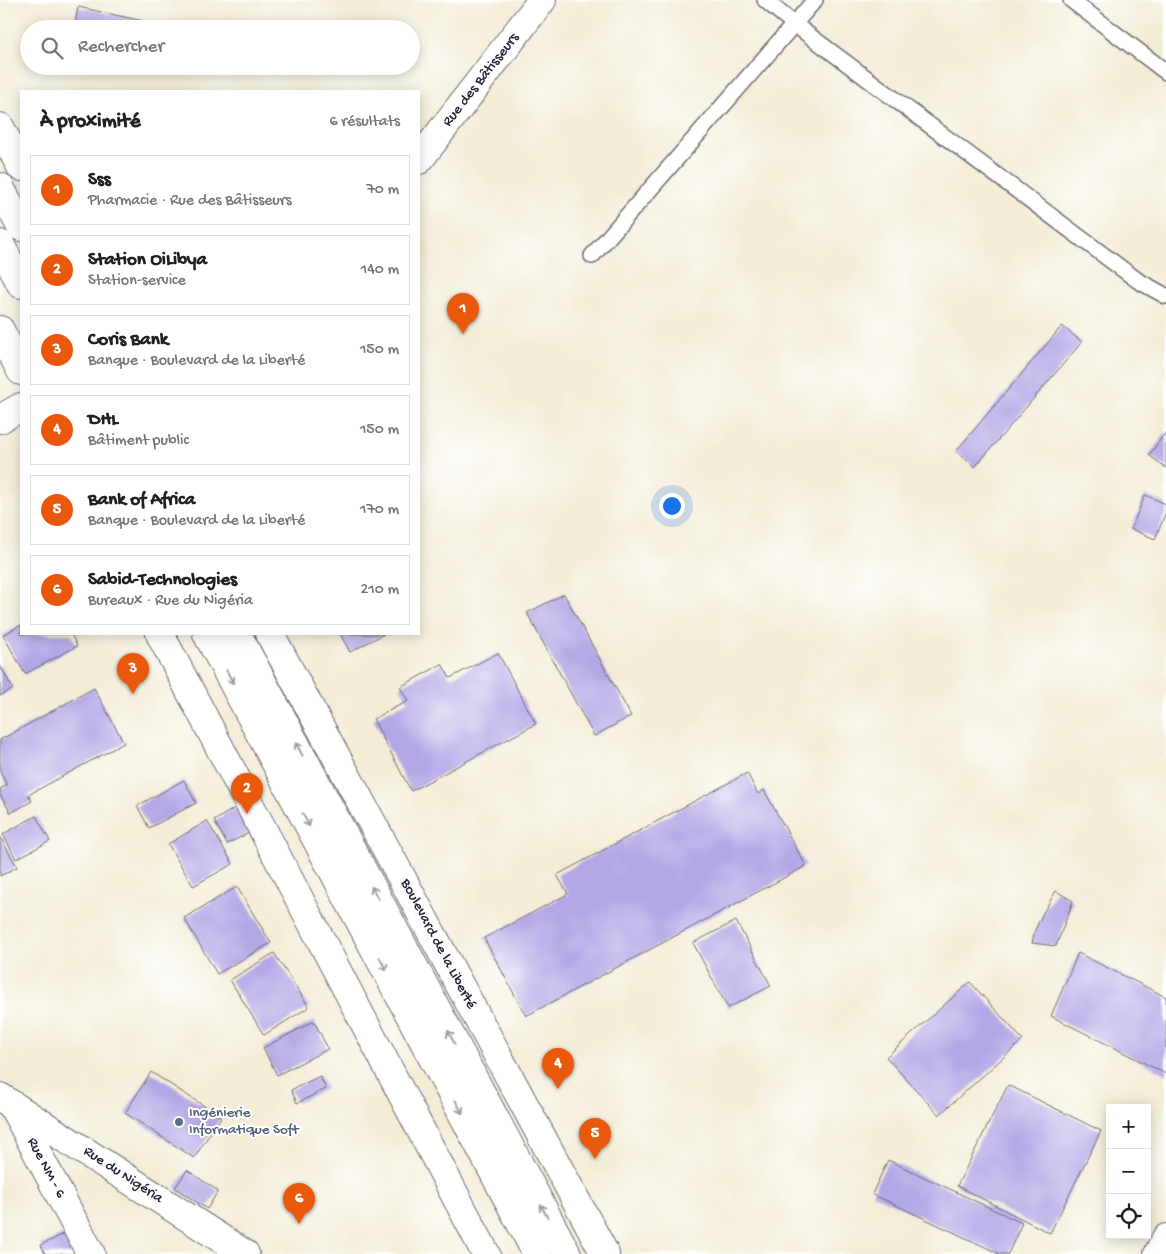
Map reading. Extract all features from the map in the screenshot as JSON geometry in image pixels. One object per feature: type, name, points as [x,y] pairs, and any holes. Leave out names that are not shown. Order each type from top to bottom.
[{"type":"main road","name":"Rue des Bâtisseurs","points":[[420,159],[542,0]]},
{"type":"main road","points":[[0,127],[20,165]]},
{"type":"main road","points":[[0,187],[20,225]]},
{"type":"main road","points":[[0,244],[20,282]]},
{"type":"main road","points":[[0,330],[20,369]]},
{"type":"main road","points":[[0,419],[20,408]]},
{"type":"main road","points":[[161,635],[486,1254]]},
{"type":"main road","points":[[208,635],[537,1254]]},
{"type":"main road","points":[[238,635],[567,1254]]},
{"type":"main road","name":"Boulevard de la Liberté","points":[[271,635],[605,1254]]},
{"type":"main road","name":"Rue NM - 6","points":[[4,1094],[91,1254]]},
{"type":"main road","name":"Rue du Nigéria","points":[[4,1094],[245,1254]]},
{"type":"main road","points":[[1158,1254],[1166,1238]]},
{"type":"lane","points":[[765,0],[794,24],[1138,280],[1166,296]]},
{"type":"lane","points":[[592,256],[815,0]]},
{"type":"lane","points":[[1071,0],[1166,72]]},
{"type":"building","points":[[78,7],[138,20],[76,20]]},
{"type":"building","points":[[1062,326],[1082,342],[975,467],[956,451]]},
{"type":"building","points":[[1166,432],[1166,468],[1149,455]]},
{"type":"building","points":[[1145,495],[1166,504],[1166,512],[1155,539],[1131,529]]},
{"type":"building","points":[[564,594],[631,716],[594,736],[527,613]]},
{"type":"building","points":[[20,626],[20,635],[72,635],[77,646],[25,674],[3,635]]},
{"type":"building","points":[[341,635],[382,635],[350,652]]},
{"type":"building","points":[[498,653],[536,724],[411,791],[373,719],[408,701],[400,687],[442,664],[450,678]]},
{"type":"building","points":[[0,665],[13,689],[0,696]]},
{"type":"building","points":[[94,688],[124,743],[28,795],[32,801],[11,813],[0,795],[0,789],[7,785],[0,772],[0,740]]},
{"type":"building","points":[[747,773],[758,794],[764,790],[806,866],[526,1016],[484,938],[568,894],[557,875]]},
{"type":"building","points":[[184,780],[196,803],[149,828],[137,806]]},
{"type":"building","points":[[241,804],[249,833],[227,844],[214,821]]},
{"type":"building","points":[[36,816],[50,841],[16,859],[3,834]]},
{"type":"building","points":[[207,821],[233,864],[193,886],[168,844]]},
{"type":"building","points":[[0,836],[17,867],[0,876]]},
{"type":"building","points":[[237,887],[271,943],[217,974],[184,918]]},
{"type":"building","points":[[1056,891],[1073,901],[1056,946],[1032,943],[1035,930]]},
{"type":"building","points":[[736,921],[771,986],[728,1008],[693,943]]},
{"type":"building","points":[[274,953],[309,1007],[264,1035],[230,980]]},
{"type":"building","points":[[1078,953],[1166,997],[1166,1074],[1051,1016]]},
{"type":"building","points":[[970,982],[1023,1040],[939,1115],[886,1057]]},
{"type":"building","points":[[314,1021],[328,1049],[277,1075],[263,1048]]},
{"type":"building","points":[[151,1072],[221,1117],[194,1158],[125,1113]]},
{"type":"building","points":[[320,1076],[326,1089],[297,1103],[291,1090]]},
{"type":"building","points":[[1008,1085],[1101,1131],[1050,1233],[957,1186]]},
{"type":"building","points":[[888,1160],[1022,1223],[1008,1254],[1000,1254],[872,1194]]},
{"type":"building","points":[[187,1170],[218,1191],[207,1209],[175,1188]]},
{"type":"building","points":[[66,1233],[76,1254],[45,1254],[41,1245]]},
{"type":"place","name":"Sss","points":[[463,334]]},
{"type":"place","name":"Coris Bank","points":[[133,694]]},
{"type":"place","name":"Station OiLibya","points":[[247,814]]},
{"type":"place","name":"DHL","points":[[558,1089]]},
{"type":"place","name":"Ingénierie Informatique Soft","points":[[179,1122]]},
{"type":"place","name":"Bank of Africa","points":[[595,1159]]},
{"type":"place","name":"Sabid-Technologies","points":[[299,1224]]}]
